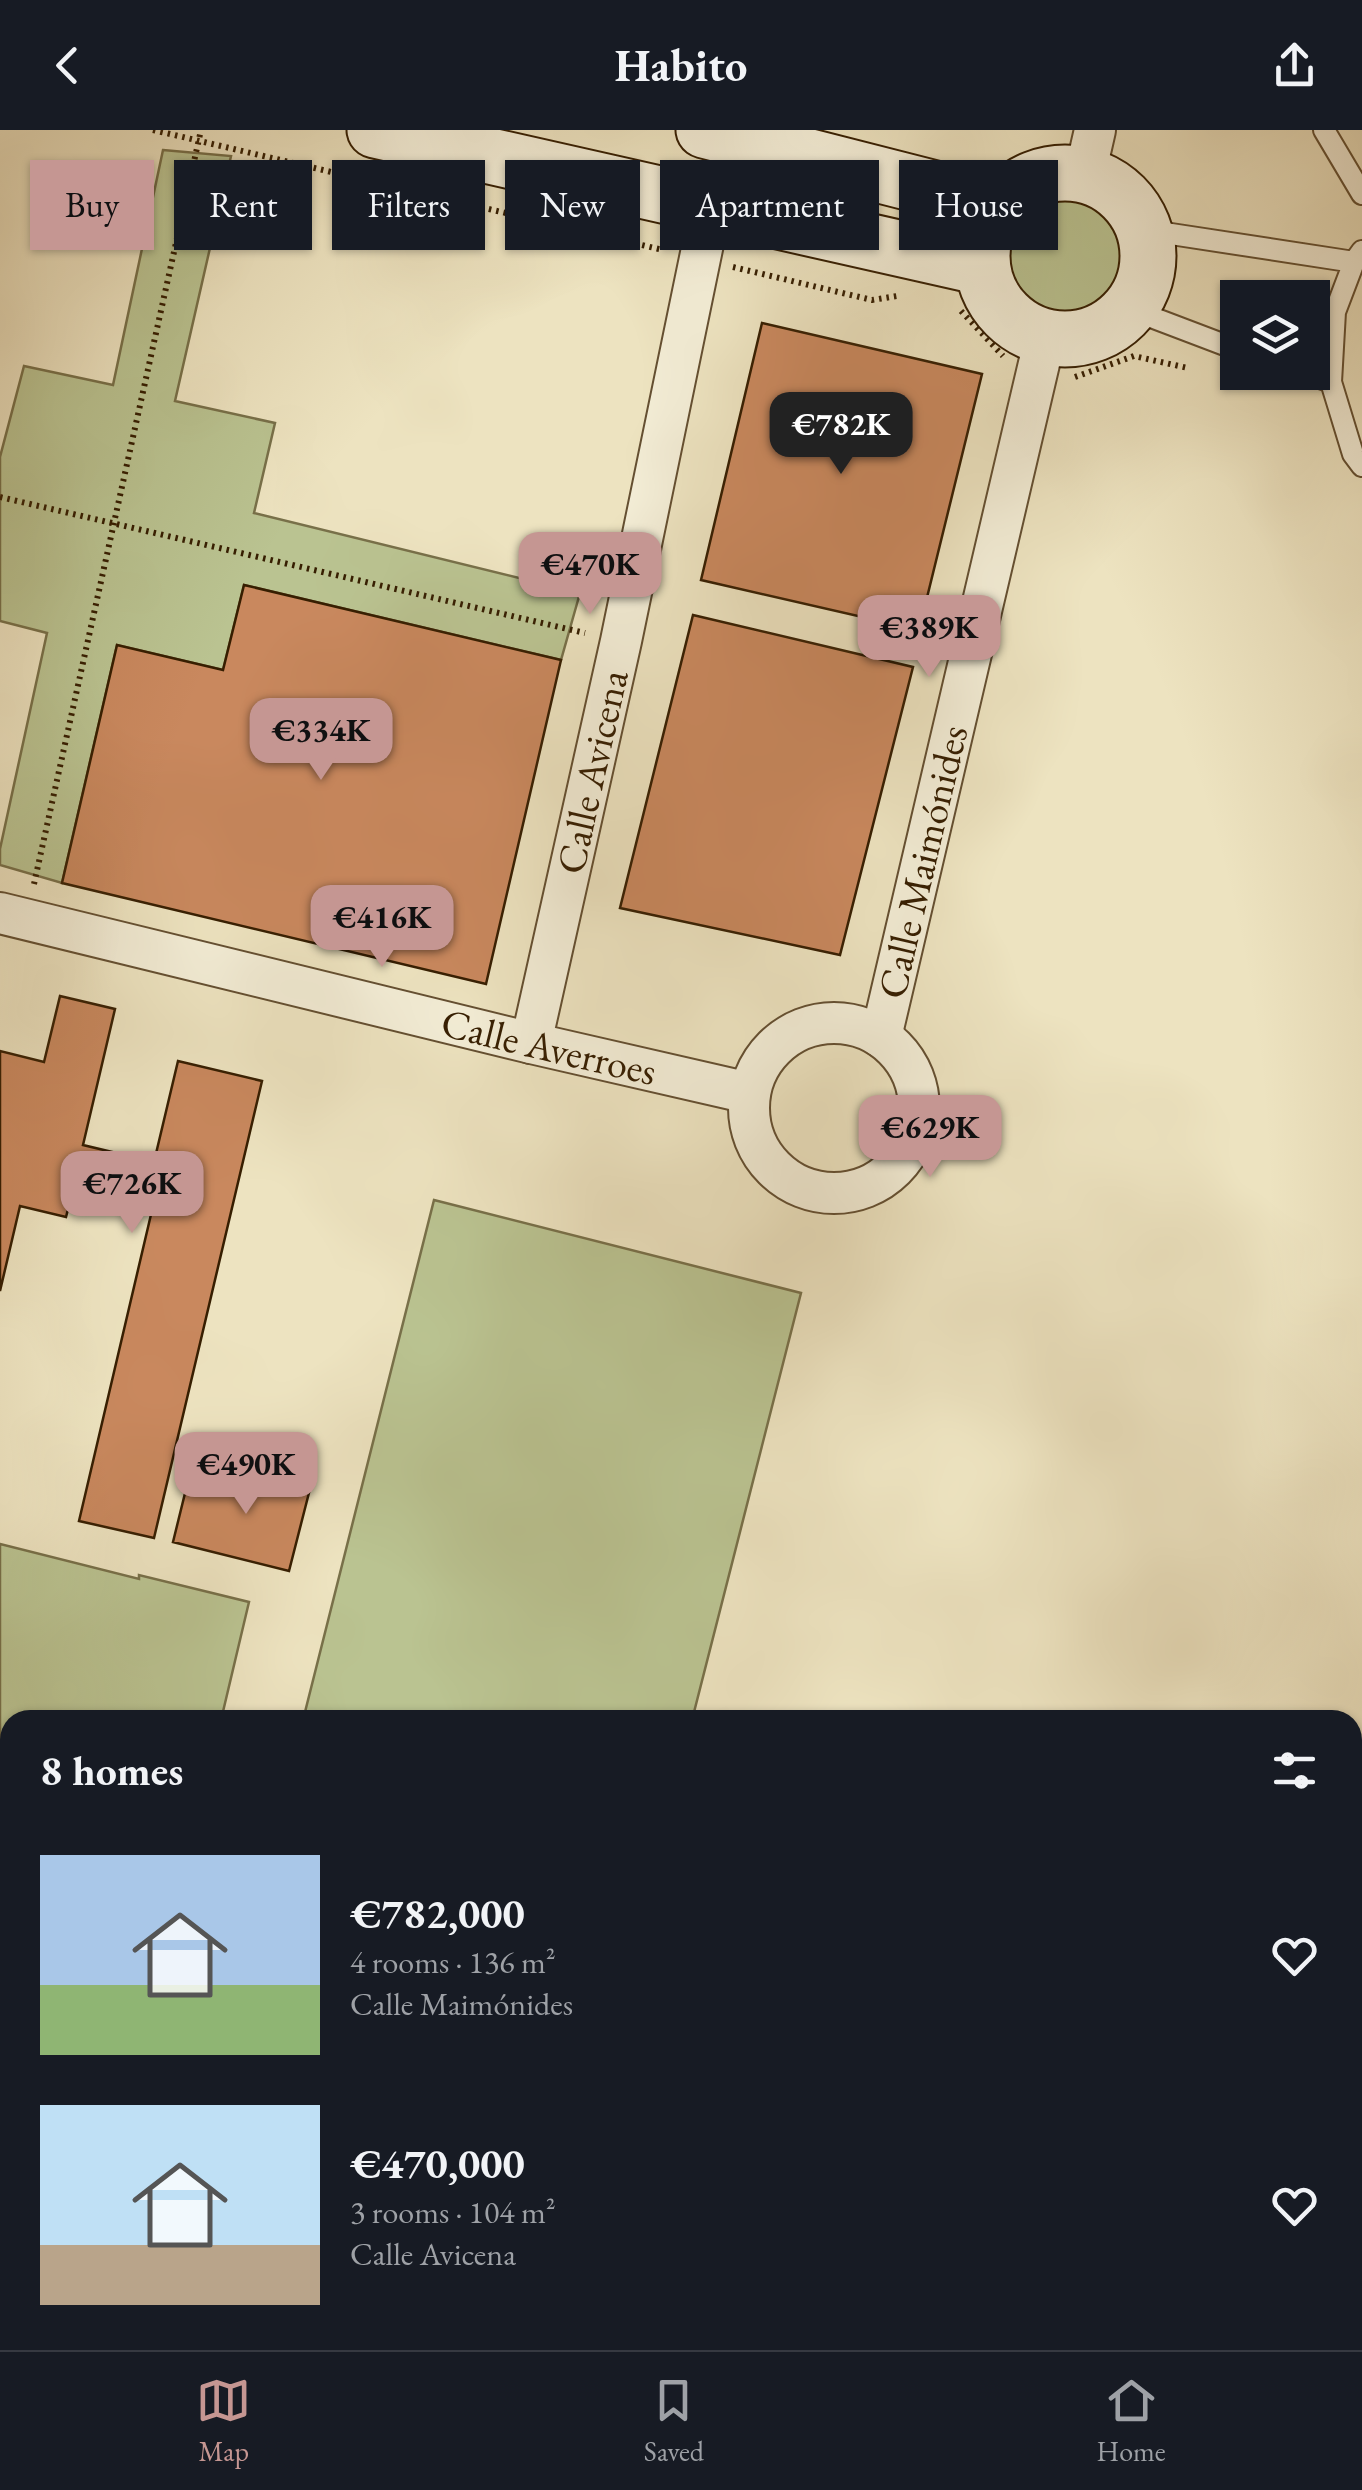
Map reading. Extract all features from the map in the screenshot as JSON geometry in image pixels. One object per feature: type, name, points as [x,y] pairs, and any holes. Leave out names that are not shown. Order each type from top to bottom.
[{"type":"street","points":[[375,130],[660,194]]},
{"type":"street","points":[[704,130],[899,179]]},
{"type":"street","points":[[982,250],[982,268],[990,294],[1013,322],[1045,338],[1068,340],[1107,329],[1130,309],[1146,279],[1149,250],[1145,230],[1132,206],[1090,152],[1058,173]]},
{"type":"street","points":[[879,244],[982,268]]},
{"type":"street","name":"Calle Avicena","points":[[531,1043],[621,641],[702,250]]},
{"type":"street","name":"Calle Maimónides","points":[[882,1037],[1045,338]]},
{"type":"street","name":"Calle Averroes","points":[[13,916],[750,1093]]},
{"type":"street","points":[[824,1024],[854,1025],[882,1037],[899,1053],[914,1079],[920,1108],[908,1152],[888,1175],[869,1186],[840,1194],[804,1188],[778,1174],[759,1150],[749,1122],[750,1093],[762,1062],[796,1031],[824,1024]]},
{"type":"lane","points":[[1324,130],[1362,194]]},
{"type":"lane","points":[[1145,230],[1358,256],[1335,312],[1330,382],[1353,454],[1362,466]]},
{"type":"lane","points":[[1130,309],[1220,343]]},
{"type":"path","points":[[13,916],[114,523],[201,130]]},
{"type":"path","points":[[0,497],[621,641]]},
{"type":"green space","points":[[163,150],[231,156],[230,160],[174,160],[174,250],[210,250],[175,401],[275,423],[254,513],[580,593],[561,660],[244,585],[223,670],[117,645],[62,883],[0,865],[0,849],[47,633],[0,621],[0,457],[24,366],[113,385],[142,250],[154,250],[154,192]]},
{"type":"green space","points":[[1065,196],[1088,201],[1108,214],[1126,257],[1121,280],[1108,300],[1088,313],[1065,318],[1042,313],[1022,300],[1009,280],[1004,257],[1005,250],[1058,250],[1058,197]]},
{"type":"green space","points":[[434,1200],[801,1293],[695,1710],[306,1710]]},
{"type":"green space","points":[[0,1544],[249,1602],[223,1710],[0,1710]]},
{"type":"building","points":[[762,323],[982,374],[919,630],[701,580]]},
{"type":"building","points":[[244,585],[561,660],[486,984],[62,883],[117,645],[223,670]]},
{"type":"building","points":[[693,615],[913,667],[840,955],[620,908]]},
{"type":"building","points":[[60,996],[115,1009],[83,1145],[154,1162],[178,1061],[262,1081],[154,1538],[79,1521],[157,1189],[78,1170],[66,1217],[20,1206],[0,1291],[0,1051],[44,1062]]},
{"type":"building","points":[[241,1464],[312,1481],[289,1571],[173,1542],[189,1477],[235,1489]]}]
